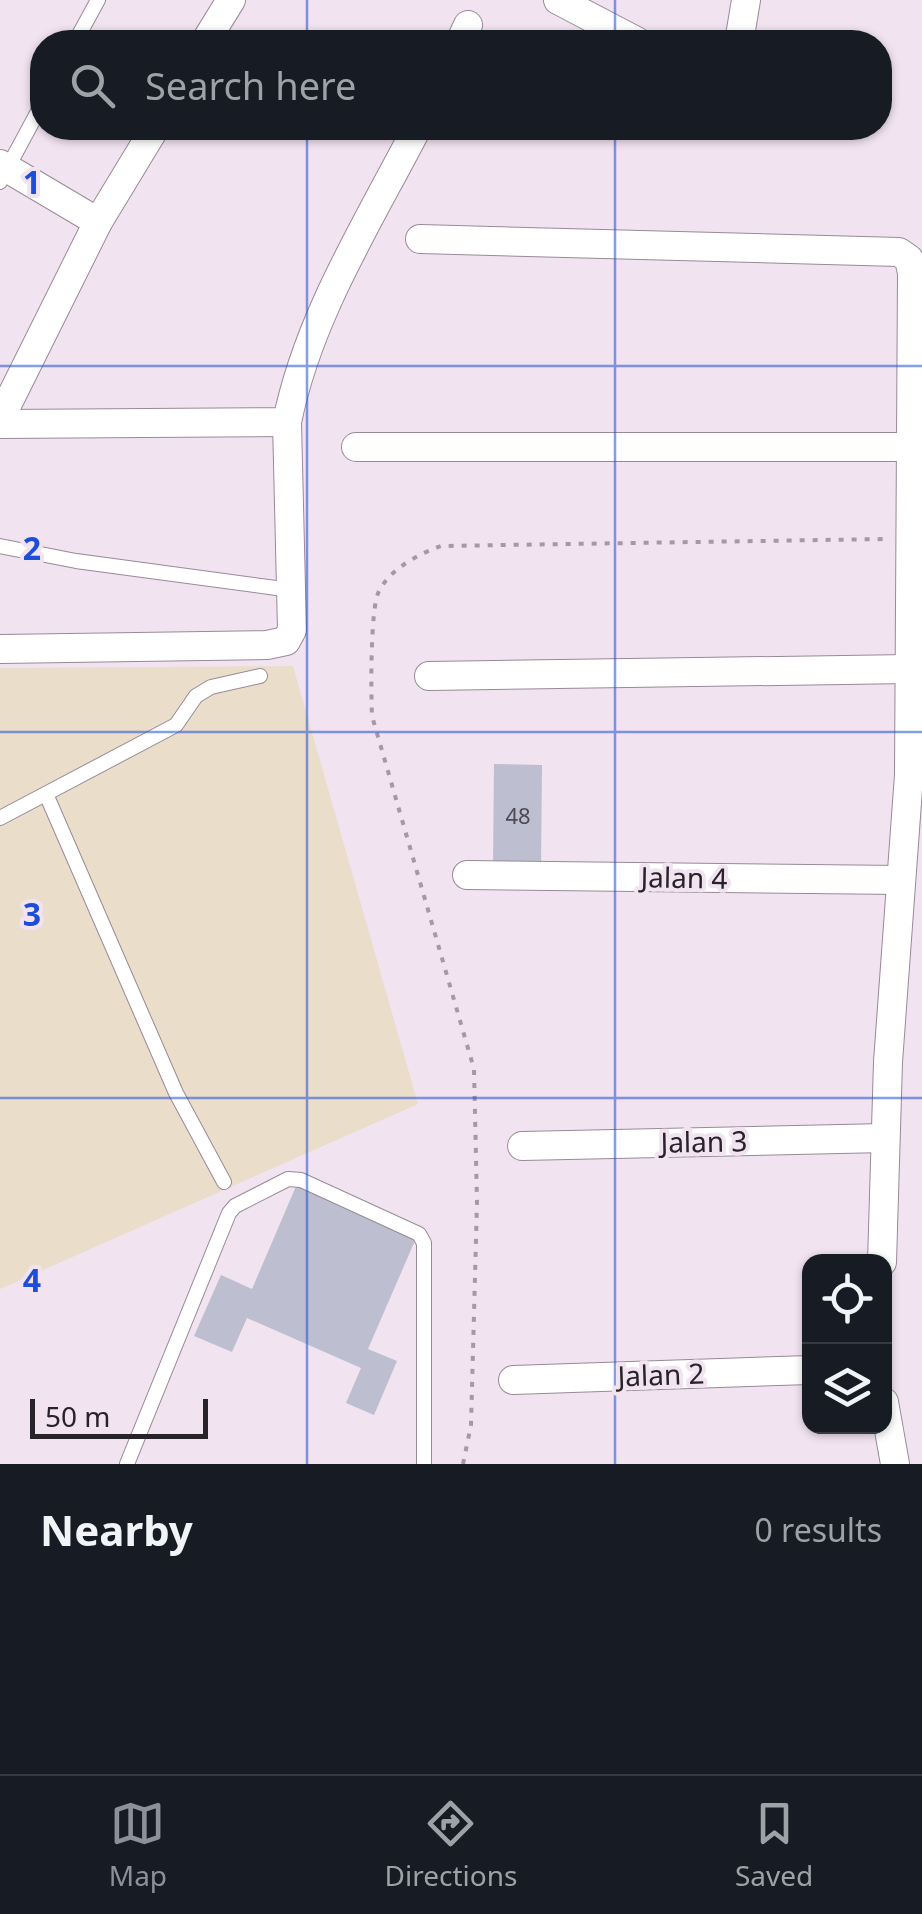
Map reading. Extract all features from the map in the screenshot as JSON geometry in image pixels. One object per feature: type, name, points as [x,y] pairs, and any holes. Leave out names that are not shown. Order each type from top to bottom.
[{"type":"street","points":[[212,30],[230,0]]},
{"type":"street","points":[[558,0],[615,30]]},
{"type":"street","points":[[741,30],[746,0]]},
{"type":"street","points":[[148,140],[98,222],[0,422],[286,422]]},
{"type":"street","points":[[0,649],[267,645],[286,641],[292,630],[286,422],[296,379],[311,335],[410,140]]},
{"type":"street","points":[[3,171],[98,222]]},
{"type":"street","points":[[420,239],[899,252],[909,259],[909,775],[882,1254]]},
{"type":"street","points":[[356,447],[911,448]]},
{"type":"street","points":[[429,676],[909,669]]},
{"type":"street","name":"Jalan 4","points":[[467,876],[901,880]]},
{"type":"street","name":"Jalan 3","points":[[522,1146],[886,1138]]},
{"type":"street","name":"Jalan 2","points":[[513,1380],[802,1370]]},
{"type":"street","points":[[890,1434],[896,1464]]},
{"type":"lane","points":[[82,30],[98,0]]},
{"type":"lane","points":[[3,171],[30,125]]},
{"type":"lane","points":[[0,546],[76,561],[291,590]]},
{"type":"lane","points":[[0,818],[176,726],[196,696],[211,687],[260,676]]},
{"type":"lane","points":[[46,794],[176,1093],[224,1182]]},
{"type":"lane","points":[[127,1464],[229,1214],[235,1206],[288,1179],[300,1180],[419,1234],[424,1242],[424,1464]]},
{"type":"path","points":[[463,1464],[471,1426],[477,1222],[474,1068],[372,716],[370,679],[378,593],[406,564],[441,546],[911,538]]},
{"type":"shaded area","points":[[293,666],[418,1104],[0,1289],[0,668]]},
{"type":"building","points":[[494,764],[542,765],[541,868],[493,868]]},
{"type":"building","points":[[297,1184],[417,1236],[368,1349],[397,1361],[374,1415],[346,1403],[361,1368],[247,1318],[232,1352],[194,1336],[221,1275],[252,1289]]}]
